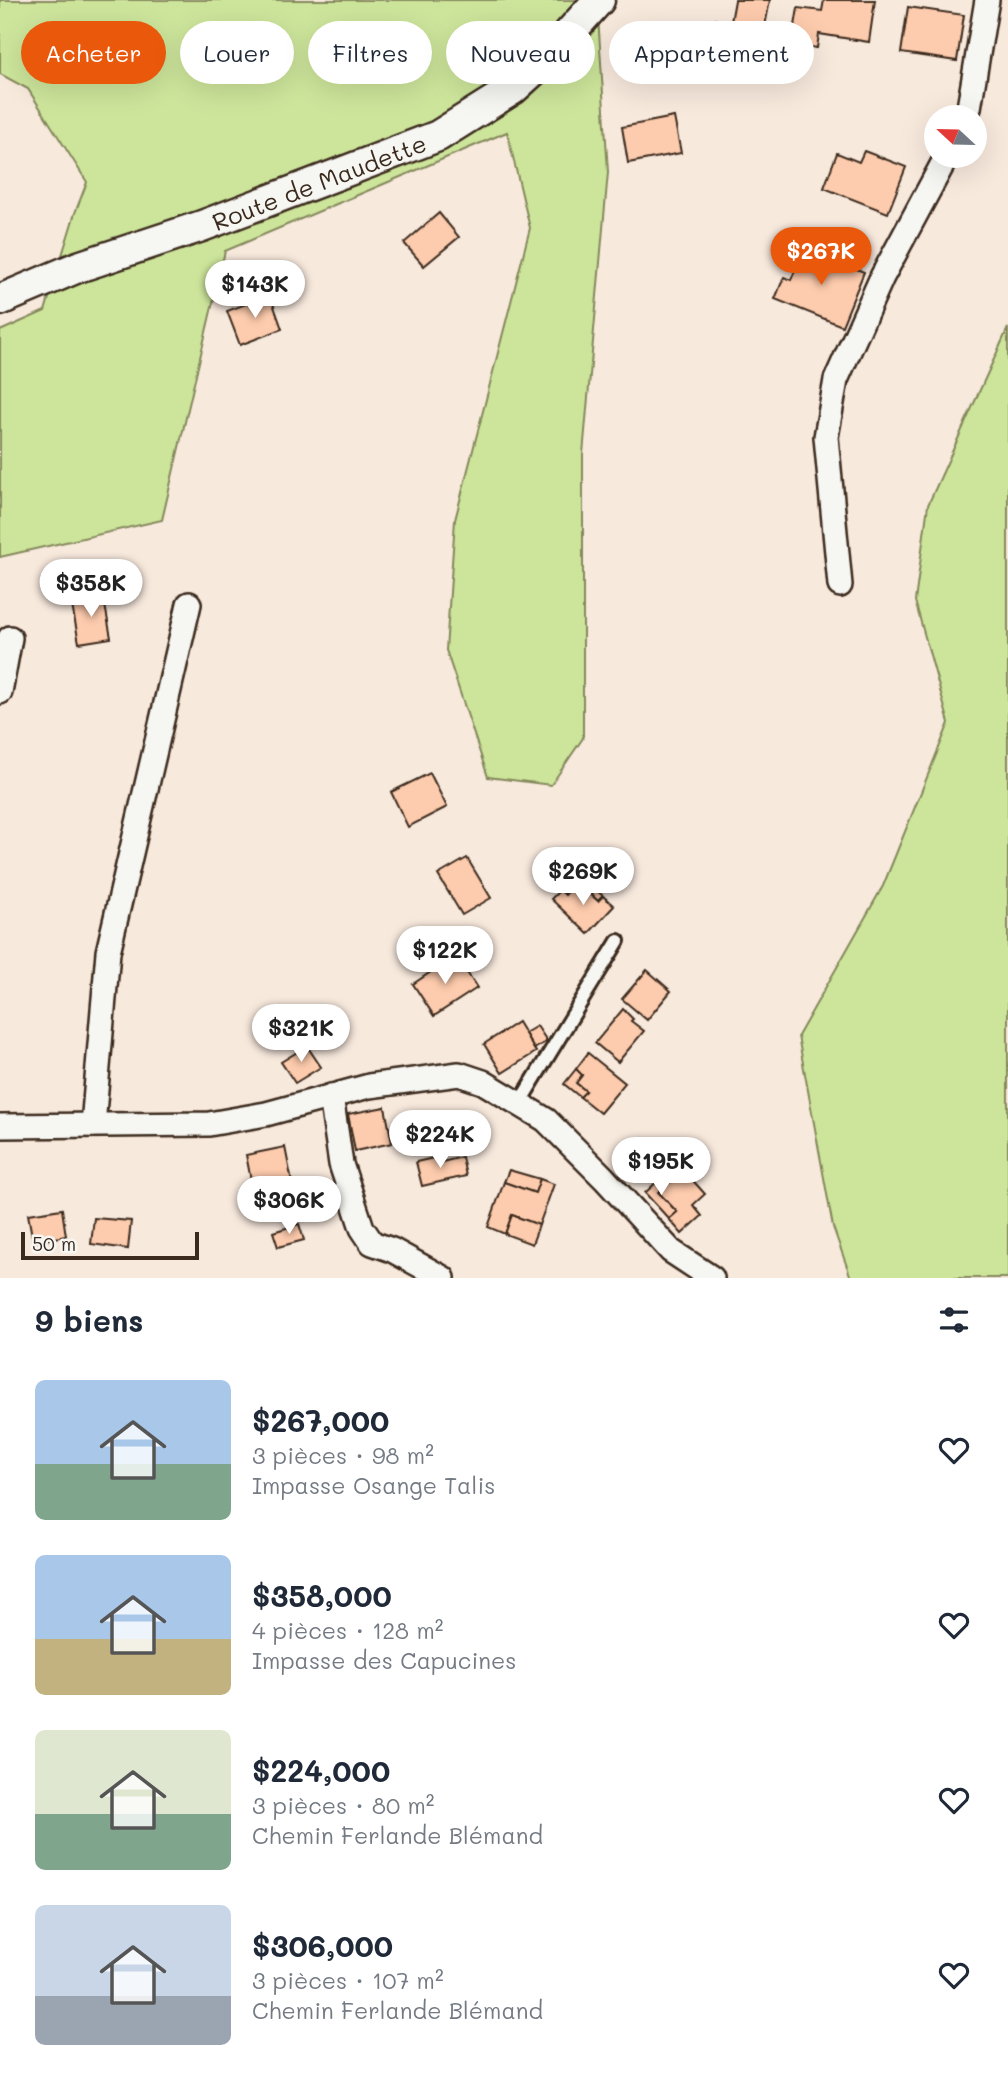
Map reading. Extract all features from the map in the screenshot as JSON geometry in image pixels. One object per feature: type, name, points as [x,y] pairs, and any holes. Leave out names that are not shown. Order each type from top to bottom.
[{"type":"street","name":"Route de Maudette","points":[[0,300],[78,267],[202,226],[438,136],[513,89],[547,58],[599,0]]},
{"type":"street","points":[[969,105],[986,0]]},
{"type":"street","points":[[840,585],[826,437],[836,380],[882,277],[941,168]]},
{"type":"street","points":[[93,1125],[108,952],[189,604]]},
{"type":"street","points":[[0,692],[10,638]]},
{"type":"street","points":[[0,1126],[209,1124],[266,1114],[369,1086],[459,1074],[484,1082],[546,1120],[671,1251],[712,1278]]},
{"type":"street","points":[[331,1096],[341,1164],[362,1228],[372,1243],[392,1250],[443,1278]]},
{"type":"lane","points":[[520,1102],[618,941]]},
{"type":"green space","points":[[0,0],[597,0],[608,172],[583,454],[583,738],[551,785],[488,777],[446,650],[455,520],[530,228],[507,132],[225,251],[162,520],[0,557],[0,331],[45,311],[87,182],[28,89],[0,74]]},
{"type":"green space","points":[[1008,328],[1008,1278],[851,1278],[833,1227],[798,1036],[883,886],[949,723],[915,601],[928,505]]},
{"type":"building","points":[[735,0],[770,0],[766,21],[731,21]]},
{"type":"building","points":[[824,0],[875,0],[869,42],[819,34],[817,48],[814,48],[814,21],[796,21],[798,8],[822,11]]},
{"type":"building","points":[[908,7],[964,15],[957,61],[901,53]]},
{"type":"building","points":[[674,117],[681,153],[628,163],[622,127]]},
{"type":"building","points":[[864,151],[906,167],[888,213],[824,188],[837,153],[859,162]]},
{"type":"building","points":[[439,213],[459,237],[424,266],[404,243]]},
{"type":"building","points":[[805,248],[864,272],[842,326],[775,299],[784,277],[791,280]]},
{"type":"building","points":[[270,295],[282,329],[240,345],[227,311]]},
{"type":"building","points":[[103,594],[111,638],[79,643],[71,600]]},
{"type":"building","points":[[430,773],[447,807],[408,827],[391,792]]},
{"type":"building","points":[[467,858],[491,898],[462,915],[438,875]]},
{"type":"building","points":[[576,872],[603,896],[598,901],[577,882],[565,895],[560,890]]},
{"type":"building","points":[[577,882],[598,901],[603,896],[614,906],[588,934],[551,899],[560,890],[565,895]]},
{"type":"building","points":[[456,955],[477,988],[434,1016],[413,984]]},
{"type":"building","points":[[647,970],[671,991],[647,1020],[622,999]]},
{"type":"building","points":[[623,1009],[633,1019],[631,1021],[644,1031],[618,1062],[595,1043]]},
{"type":"building","points":[[518,1022],[536,1052],[502,1073],[484,1044]]},
{"type":"building","points":[[537,1026],[547,1041],[534,1049],[525,1033]]},
{"type":"building","points":[[307,1046],[321,1067],[295,1083],[281,1062]]},
{"type":"building","points":[[588,1053],[625,1083],[600,1113],[580,1097],[586,1091],[576,1083],[582,1075],[576,1069]]},
{"type":"building","points":[[576,1069],[582,1075],[576,1083],[586,1091],[580,1097],[564,1084]]},
{"type":"building","points":[[385,1107],[392,1143],[355,1151],[348,1114]]},
{"type":"building","points":[[285,1147],[292,1182],[253,1190],[246,1155]]},
{"type":"building","points":[[442,1156],[442,1162],[462,1157],[466,1176],[422,1186],[416,1162]]},
{"type":"building","points":[[678,1164],[705,1194],[693,1205],[702,1216],[682,1234],[669,1219],[677,1212],[658,1192],[671,1181],[665,1174]]},
{"type":"building","points":[[509,1170],[540,1179],[535,1193],[504,1182]]},
{"type":"building","points":[[665,1174],[671,1181],[658,1192],[677,1212],[669,1219],[645,1193]]},
{"type":"building","points":[[540,1179],[554,1184],[539,1225],[512,1215],[505,1234],[488,1227],[504,1182],[535,1193]]},
{"type":"building","points":[[62,1209],[66,1236],[33,1242],[28,1214]]},
{"type":"building","points":[[512,1215],[539,1225],[532,1244],[505,1234]]},
{"type":"building","points":[[94,1218],[131,1221],[128,1249],[91,1244]]},
{"type":"building","points":[[299,1224],[304,1240],[278,1247],[273,1232]]}]
